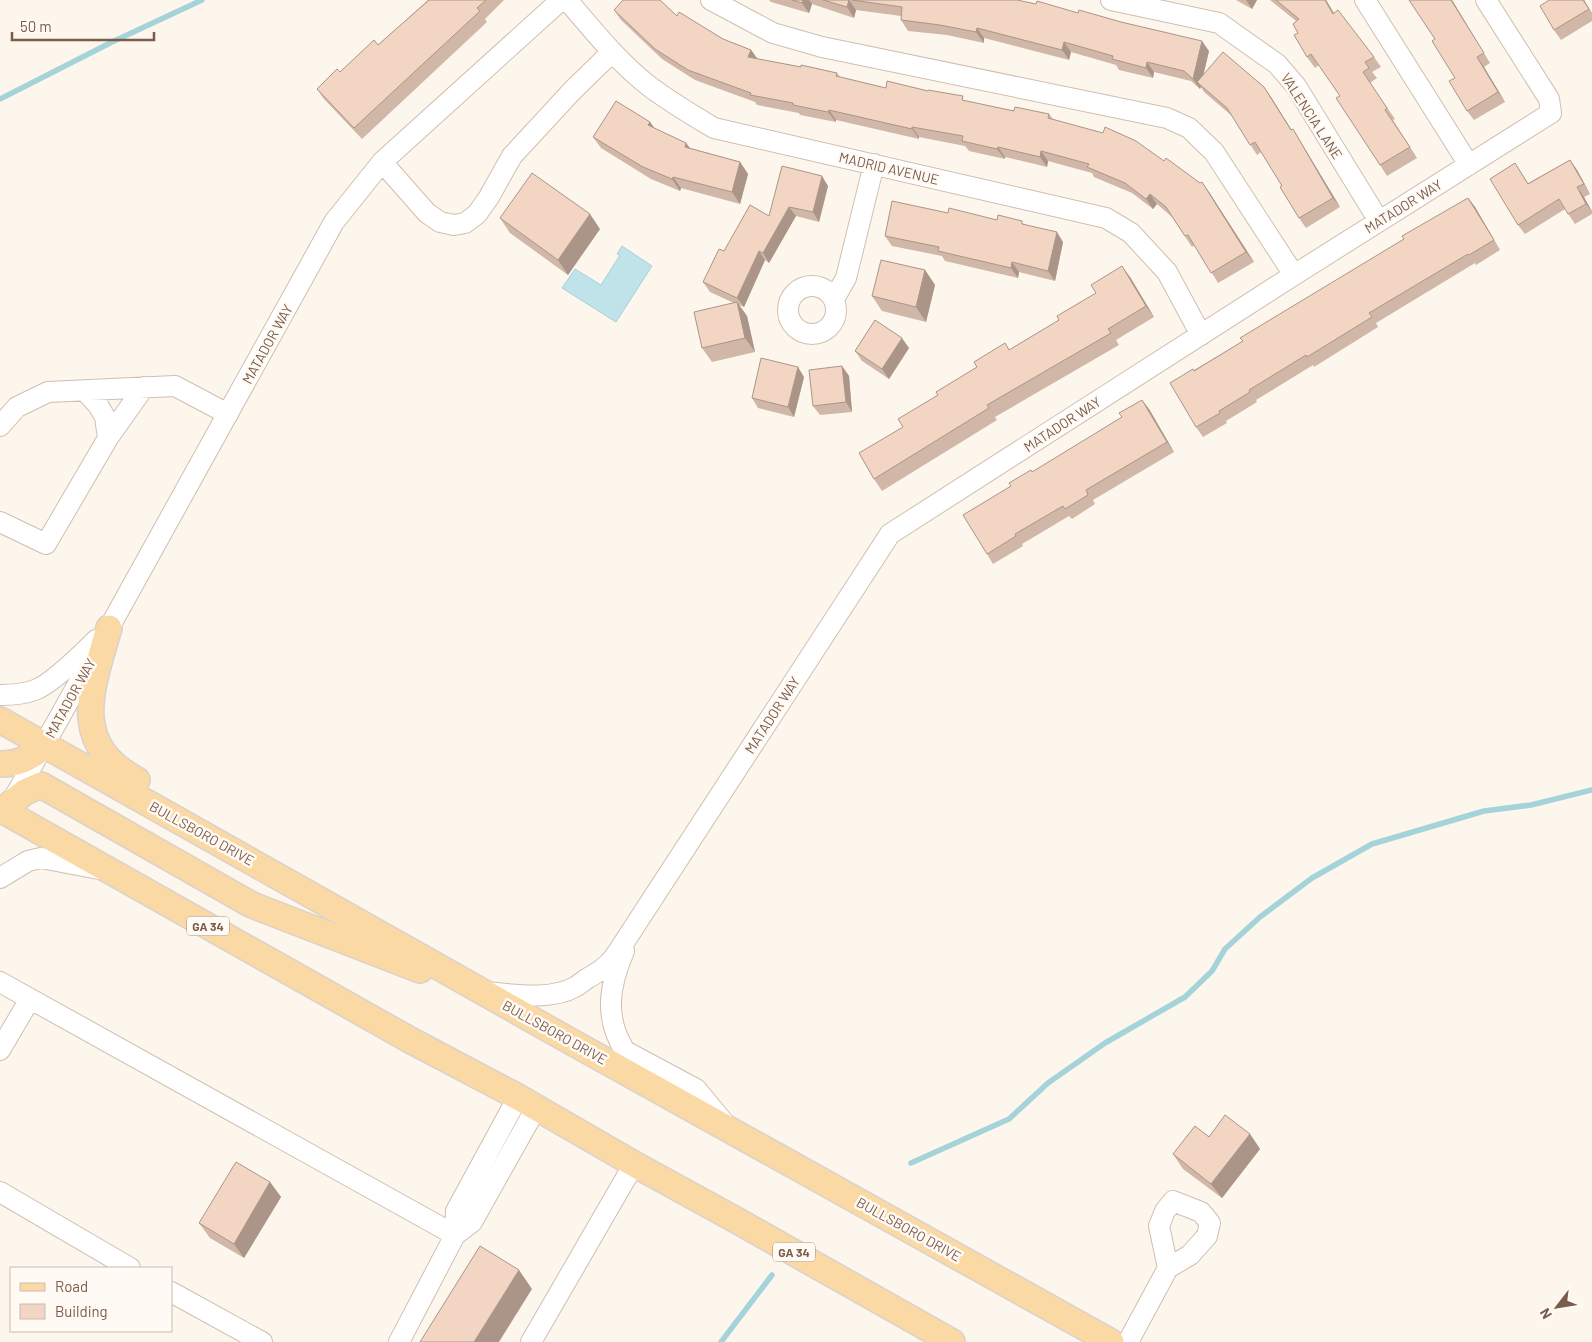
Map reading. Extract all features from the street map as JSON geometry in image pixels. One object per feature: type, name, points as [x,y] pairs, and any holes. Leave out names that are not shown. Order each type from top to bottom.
[{"type":"main road","points":[[109,628],[92,690],[90,712],[93,734],[109,761],[126,774],[176,801],[213,839]]},
{"type":"main road","name":"BULLSBORO DRIVE","points":[[0,720],[43,747],[213,839],[1110,1342]]},
{"type":"main road","points":[[0,764],[23,761],[43,747]]},
{"type":"main road","points":[[4,812],[25,792],[41,785],[252,905],[488,994]]},
{"type":"main road","name":"GA 34","points":[[4,812],[402,1035],[527,1102],[952,1342]]},
{"type":"street","name":"MATADOR WAY","points":[[4,812],[43,747],[334,222],[382,162],[561,0]]},
{"type":"street","name":"MADRID AVENUE","points":[[567,0],[612,52],[648,85],[672,103],[714,128],[1106,218],[1130,233],[1167,272],[1201,334]]},
{"type":"street","points":[[711,0],[772,33],[822,47],[1167,118],[1190,128],[1214,152],[1294,275]]},
{"type":"street","name":"VALENCIA LANE","points":[[1111,0],[1220,23],[1277,64],[1296,86],[1379,222]]},
{"type":"street","points":[[1365,0],[1469,165]]},
{"type":"street","name":"MATADOR WAY","points":[[488,994],[540,996],[559,993],[575,987],[614,960],[890,534],[1201,334],[1551,113],[1549,99],[1486,0]]},
{"type":"street","points":[[382,162],[427,213],[440,222],[454,225],[465,223],[477,214],[512,156],[572,91],[612,52]]},
{"type":"street","points":[[834,299],[846,278],[874,164]]},
{"type":"street","points":[[0,426],[17,407],[48,392],[86,390],[175,386],[228,414]]},
{"type":"street","points":[[0,522],[46,544],[108,438],[144,387]]},
{"type":"street","points":[[86,390],[105,417],[108,438]]},
{"type":"street","points":[[0,695],[14,695],[36,690],[53,678],[109,628]]},
{"type":"street","points":[[0,878],[28,861],[41,858],[109,870]]},
{"type":"street","points":[[636,924],[622,955],[611,991],[612,1021],[618,1040],[624,1051],[696,1089],[731,1130]]},
{"type":"street","points":[[0,982],[455,1235]]},
{"type":"street","points":[[0,1050],[30,999]]},
{"type":"street","points":[[399,1342],[455,1235],[456,1211],[527,1102]]},
{"type":"street","points":[[531,1342],[634,1164]]},
{"type":"street","points":[[0,1192],[128,1267]]},
{"type":"street","points":[[1128,1342],[1168,1268]]},
{"type":"street","points":[[172,1293],[262,1342]]},
{"type":"water","points":[[622,246],[652,266],[616,322],[562,288],[575,269],[601,285],[620,255],[617,254]]},
{"type":"building","points":[[429,0],[486,0],[477,8],[480,11],[354,128],[317,89],[337,69],[340,72],[374,40],[378,45]]},
{"type":"building","points":[[623,0],[660,0],[677,16],[679,12],[723,39],[751,50],[748,57],[801,67],[801,65],[837,73],[836,76],[886,88],[887,81],[928,91],[963,96],[962,100],[1014,111],[1015,107],[1049,114],[1048,118],[1103,133],[1105,127],[1136,141],[1164,161],[1166,158],[1200,183],[1202,182],[1246,252],[1211,273],[1188,235],[1185,236],[1166,207],[1150,194],[1146,199],[1125,183],[1087,167],[1089,164],[1041,151],[1040,157],[998,147],[997,149],[962,141],[963,136],[912,127],[912,129],[829,110],[828,112],[750,95],[751,93],[688,70],[655,49],[614,10]]},
{"type":"building","points":[[792,0],[803,0],[802,3]]},
{"type":"building","points":[[823,0],[849,0],[847,7]]},
{"type":"building","points":[[852,0],[1017,0],[1036,4],[1037,1],[1078,13],[1079,10],[1202,41],[1193,79],[1184,71],[1147,62],[1146,68],[1112,59],[1113,56],[1064,42],[1062,50],[977,28],[976,32],[901,20],[902,7]]},
{"type":"building","points":[[1276,0],[1325,0],[1333,14],[1338,10],[1374,57],[1365,62],[1369,68],[1363,72],[1387,108],[1385,110],[1410,147],[1380,165],[1336,98],[1340,96],[1311,54],[1307,57],[1294,35],[1298,33],[1293,24],[1299,19]]},
{"type":"building","points":[[1409,0],[1451,0],[1484,53],[1477,57],[1498,92],[1467,111],[1449,81],[1455,78],[1432,41],[1435,39]]},
{"type":"building","points":[[1549,0],[1583,0],[1589,9],[1554,30],[1540,6]]},
{"type":"building","points":[[1223,52],[1264,87],[1291,130],[1293,129],[1333,198],[1299,218],[1255,142],[1250,145],[1227,108],[1197,82]]},
{"type":"building","points":[[616,101],[650,122],[648,125],[686,143],[685,147],[740,162],[732,192],[673,177],[672,179],[643,167],[593,137]]},
{"type":"building","points":[[1570,160],[1584,184],[1577,187],[1586,204],[1568,214],[1559,199],[1518,225],[1490,179],[1515,163],[1528,184]]},
{"type":"building","points":[[782,166],[822,176],[813,212],[789,207],[763,253],[759,251],[737,298],[703,282],[719,249],[724,251],[750,205],[769,216]]},
{"type":"building","points":[[532,173],[590,214],[558,260],[500,218]]},
{"type":"building","points":[[1468,198],[1494,240],[1369,313],[1372,317],[1249,390],[1250,392],[1219,411],[1220,413],[1196,427],[1170,383],[1193,369],[1194,371],[1243,341],[1240,338],[1404,239],[1402,236]]},
{"type":"building","points":[[892,201],[948,213],[949,208],[997,220],[998,215],[1022,221],[1022,224],[1057,232],[1048,271],[1012,262],[1011,268],[938,251],[939,247],[885,236]]},
{"type":"building","points":[[881,260],[925,270],[916,307],[872,296]]},
{"type":"building","points":[[1122,266],[1146,306],[1108,329],[1111,333],[987,405],[989,408],[874,479],[859,453],[903,427],[898,419],[938,395],[936,392],[977,367],[974,362],[1005,343],[1009,350],[1059,320],[1057,316],[1096,293],[1091,285]]},
{"type":"building","points":[[737,302],[745,338],[702,348],[694,312]]},
{"type":"building","points":[[875,320],[902,338],[882,369],[855,351]]},
{"type":"building","points":[[761,358],[798,367],[788,407],[752,398]]},
{"type":"building","points":[[842,366],[846,402],[813,406],[809,370]]},
{"type":"building","points":[[1142,400],[1167,442],[1086,490],[1088,495],[1065,509],[1063,506],[1015,534],[1016,536],[987,554],[963,515],[1011,486],[1009,483],[1031,470],[1032,472],[1122,417],[1119,413]]},
{"type":"building","points":[[1225,1115],[1250,1134],[1211,1184],[1173,1154],[1195,1126],[1209,1137]]},
{"type":"building","points":[[236,1162],[270,1182],[234,1244],[199,1223]]},
{"type":"building","points":[[480,1246],[519,1270],[474,1342],[420,1342]]},
{"type":"waterway","points":[[0,99],[112,42],[202,0]]},
{"type":"waterway","points":[[911,1163],[1009,1119],[1048,1083],[1105,1043],[1185,997],[1212,971],[1225,949],[1260,917],[1312,878],[1372,844],[1484,811],[1531,805],[1592,790]]},
{"type":"waterway","points":[[721,1342],[772,1275]]}]
